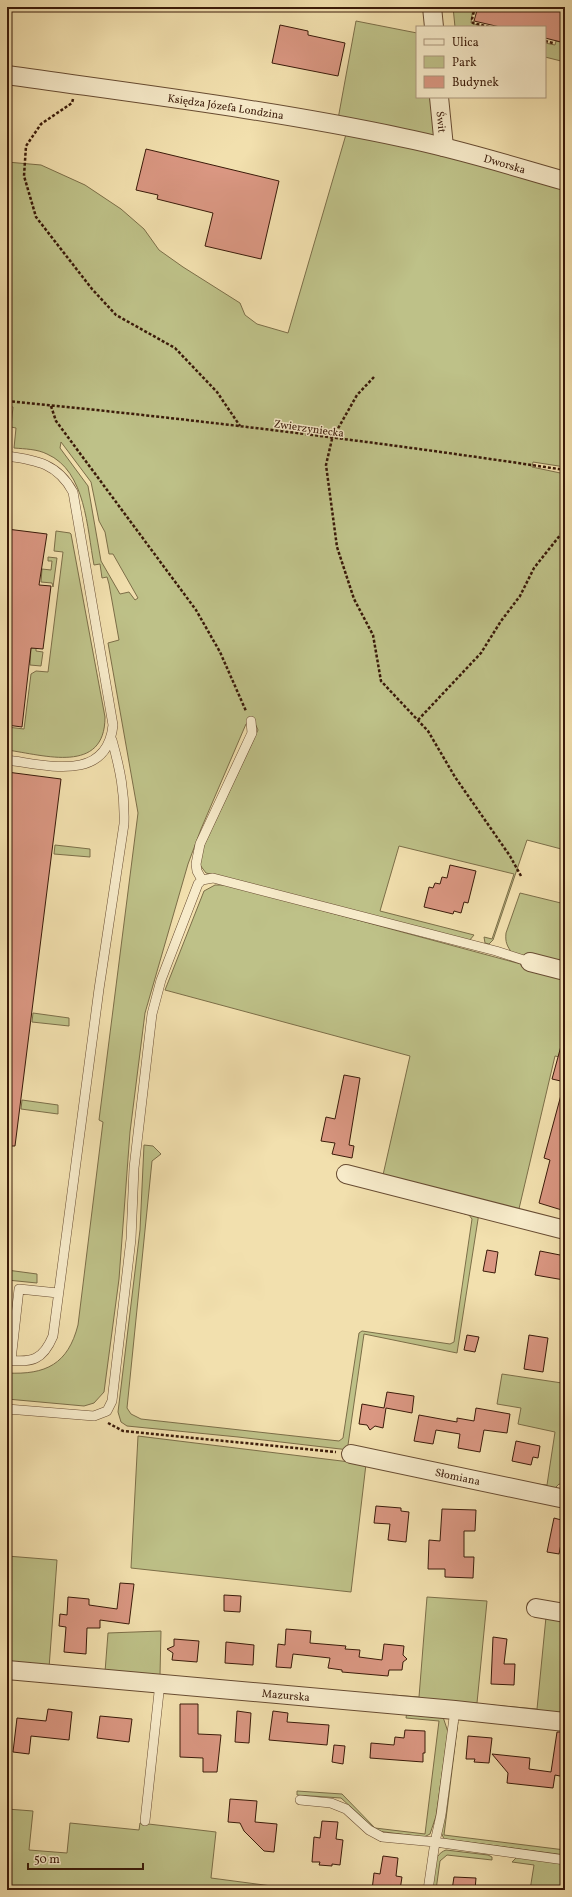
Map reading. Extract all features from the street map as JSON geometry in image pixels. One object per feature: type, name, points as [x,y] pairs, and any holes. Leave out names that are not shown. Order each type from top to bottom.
[{"type":"street","points":[[432,7],[434,26]]},
{"type":"street","name":"Księdza Józefa Londzina","points":[[7,75],[275,114],[405,138],[444,147]]},
{"type":"street","name":"Świt","points":[[440,98],[444,147]]},
{"type":"street","name":"Dworska","points":[[444,147],[565,181]]},
{"type":"street","points":[[530,962],[565,970]]},
{"type":"street","points":[[346,1174],[565,1230]]},
{"type":"street","name":"Słomiana","points":[[351,1454],[565,1499]]},
{"type":"street","points":[[536,1608],[565,1613]]},
{"type":"street","name":"Mazurska","points":[[7,1670],[455,1710],[565,1722]]},
{"type":"lane","points":[[7,456],[40,462],[52,468],[68,482],[73,492],[113,725],[112,740],[122,779],[125,803],[124,824],[98,997],[53,1336],[47,1350],[38,1358],[22,1361],[9,1360],[19,1289],[58,1293]]},
{"type":"lane","points":[[202,880],[197,871],[196,864],[200,844],[252,733],[251,721]]},
{"type":"lane","points":[[7,760],[68,768],[84,764],[97,758],[105,752],[112,740]]},
{"type":"lane","points":[[7,1409],[94,1416],[101,1415],[107,1411],[112,1401],[131,1239],[137,1136],[152,1014],[161,980],[194,889],[202,880],[212,878],[496,951],[530,962]]},
{"type":"lane","points":[[145,1821],[160,1683]]},
{"type":"lane","points":[[428,1890],[435,1842],[441,1815],[455,1710]]},
{"type":"lane","points":[[300,1800],[331,1802],[346,1809],[369,1830],[382,1837],[435,1842],[565,1860]]},
{"type":"path","points":[[475,7],[472,19],[473,23],[485,26]]},
{"type":"path","points":[[546,41],[553,43]]},
{"type":"path","points":[[78,86],[72,103],[41,124],[26,146],[24,176],[36,217],[92,289],[116,315],[175,348],[217,392],[240,427]]},
{"type":"path","points":[[374,377],[357,395],[332,439],[326,465],[337,547],[354,599],[373,635],[381,681],[418,720],[437,744],[455,777],[510,856],[521,876]]},
{"type":"path","name":"Zwierzyniecka","points":[[7,401],[87,408],[565,470]]},
{"type":"path","points":[[51,406],[56,421],[196,610],[210,632],[251,721]]},
{"type":"path","points":[[418,720],[481,653],[501,621],[520,596],[534,568],[565,529]]},
{"type":"path","points":[[101,1415],[108,1423],[123,1431],[351,1454]]},
{"type":"green space","points":[[453,7],[473,7],[471,23],[481,26],[455,26]]},
{"type":"green space","points":[[356,21],[416,33],[416,98],[434,98],[435,136],[338,119]]},
{"type":"green space","points":[[556,41],[565,43],[565,62],[546,57],[546,43],[555,45]]},
{"type":"green space","points":[[347,131],[404,142],[565,189],[565,467],[533,462],[532,467],[565,474],[565,850],[527,840],[493,940],[489,944],[485,943],[484,937],[492,939],[514,874],[399,846],[380,911],[474,935],[469,941],[206,873],[200,865],[201,852],[258,730],[253,719],[246,724],[201,829],[188,864],[145,1013],[130,1132],[119,1279],[104,1392],[94,1403],[84,1406],[7,1399],[7,1373],[33,1372],[44,1369],[53,1364],[61,1358],[68,1349],[74,1338],[78,1325],[103,1122],[99,1120],[138,813],[108,643],[119,640],[109,584],[107,577],[102,578],[100,564],[94,565],[86,519],[77,487],[70,473],[60,462],[39,451],[14,448],[16,428],[11,427],[13,407],[7,406],[7,162],[41,165],[85,185],[121,209],[144,229],[159,250],[240,303],[245,315],[257,324],[288,333]],"holes":[[[61,442],[91,482],[99,521],[105,532],[109,554],[113,554],[138,598],[135,600],[129,592],[120,594],[101,561],[88,486],[60,448]]]},
{"type":"green space","points":[[56,531],[71,534],[105,717],[102,735],[95,747],[84,754],[70,757],[54,757],[7,750],[7,727],[24,729],[31,674],[36,671],[48,672],[63,552],[54,551]]},
{"type":"green space","points":[[48,557],[57,558],[53,587],[52,583],[41,582],[42,569],[51,570],[52,561],[48,561]]},
{"type":"green space","points":[[31,648],[36,648],[36,651],[43,652],[41,666],[30,665]]},
{"type":"green space","points":[[55,845],[90,849],[90,857],[54,854]]},
{"type":"green space","points":[[215,885],[228,885],[565,976],[565,1058],[555,1056],[518,1213],[383,1175],[410,1056],[165,990],[204,891]]},
{"type":"green space","points":[[520,893],[565,904],[565,967],[512,953],[506,941],[506,933]]},
{"type":"green space","points":[[33,1013],[69,1018],[69,1026],[32,1022]]},
{"type":"green space","points":[[22,1100],[58,1105],[58,1114],[21,1109]]},
{"type":"green space","points":[[144,1145],[153,1146],[161,1154],[152,1161],[127,1408],[131,1414],[141,1419],[339,1441],[343,1438],[359,1333],[362,1331],[450,1344],[454,1342],[472,1219],[469,1215],[339,1179],[479,1213],[457,1353],[364,1334],[348,1445],[370,1450],[349,1450],[127,1426],[121,1422],[118,1412],[140,1230]]},
{"type":"green space","points":[[7,1270],[37,1274],[37,1283],[7,1280]]},
{"type":"green space","points":[[564,1371],[565,1485],[559,1484],[552,1491],[541,1489],[536,1484],[547,1485],[555,1432],[518,1424],[521,1408],[497,1404],[502,1374],[562,1383]]},
{"type":"green space","points":[[138,1436],[366,1464],[351,1592],[131,1568]]},
{"type":"green space","points":[[7,1556],[57,1560],[49,1668],[7,1666]]},
{"type":"green space","points":[[427,1597],[487,1601],[477,1703],[393,1699],[392,1695],[419,1697]]},
{"type":"green space","points":[[546,1617],[565,1619],[565,1716],[493,1709],[491,1705],[537,1709]]},
{"type":"green space","points":[[161,1631],[160,1675],[105,1672],[108,1633]]},
{"type":"green space","points":[[407,1711],[443,1717],[448,1732],[436,1816],[430,1834],[424,1837],[377,1831],[341,1798],[297,1795],[297,1791],[342,1794],[375,1828],[425,1834],[439,1721],[406,1718]]},
{"type":"green space","points":[[457,1722],[444,1835],[565,1850],[565,1855],[444,1839],[441,1832]]},
{"type":"green space","points":[[7,1809],[33,1811],[29,1850],[67,1853],[70,1823],[139,1830],[140,1823],[216,1832],[211,1878],[302,1890],[7,1890]]},
{"type":"green space","points":[[446,1850],[488,1855],[492,1857],[492,1860],[447,1855],[440,1861],[436,1890],[431,1890],[435,1861],[441,1853]]},
{"type":"green space","points":[[517,1857],[565,1863],[565,1890],[530,1890],[534,1865],[512,1862]]},
{"type":"building","points":[[478,7],[565,7],[565,43],[546,38],[546,26],[496,26],[474,21]]},
{"type":"building","points":[[280,25],[308,31],[308,35],[345,43],[338,76],[272,63]]},
{"type":"building","points":[[146,149],[279,181],[261,259],[205,246],[213,213],[157,199],[158,195],[136,190]]},
{"type":"building","points":[[7,529],[47,534],[39,585],[51,586],[43,649],[31,648],[22,727],[7,725]]},
{"type":"building","points":[[7,772],[61,779],[15,1146],[7,1146]]},
{"type":"building","points":[[450,865],[476,871],[468,903],[464,902],[461,913],[454,911],[453,914],[424,907],[429,887],[433,888],[435,883],[440,884],[442,877],[447,878]]},
{"type":"building","points":[[561,1046],[565,1047],[565,1082],[552,1079]]},
{"type":"building","points":[[344,1075],[360,1078],[349,1145],[354,1146],[352,1158],[332,1154],[335,1143],[321,1141],[326,1117],[335,1119]]},
{"type":"building","points":[[561,1095],[565,1095],[565,1211],[539,1203],[550,1160],[544,1158]]},
{"type":"building","points":[[487,1250],[498,1252],[495,1273],[483,1271]]},
{"type":"building","points":[[540,1251],[565,1256],[564,1280],[535,1275]]},
{"type":"building","points":[[467,1335],[479,1337],[475,1352],[464,1350]]},
{"type":"building","points":[[529,1335],[548,1338],[543,1372],[524,1369]]},
{"type":"building","points":[[387,1392],[414,1396],[412,1413],[386,1408],[383,1428],[375,1426],[370,1430],[367,1425],[359,1424],[362,1404],[384,1408]]},
{"type":"building","points":[[476,1408],[510,1414],[507,1433],[484,1430],[480,1452],[458,1448],[460,1434],[436,1430],[433,1444],[414,1441],[419,1415],[457,1422],[457,1418],[474,1421]]},
{"type":"building","points":[[516,1441],[540,1446],[538,1458],[533,1457],[531,1465],[512,1461]]},
{"type":"building","points":[[376,1506],[401,1508],[401,1511],[409,1512],[406,1542],[388,1540],[390,1524],[374,1523]]},
{"type":"building","points":[[442,1509],[476,1510],[475,1531],[464,1531],[464,1557],[474,1557],[473,1578],[445,1577],[445,1569],[428,1569],[429,1540],[440,1541]]},
{"type":"building","points":[[554,1518],[565,1521],[565,1540],[562,1539],[559,1554],[547,1552]]},
{"type":"building","points":[[120,1583],[134,1584],[129,1624],[100,1620],[100,1628],[87,1628],[86,1654],[64,1652],[66,1627],[59,1626],[60,1614],[67,1615],[68,1597],[89,1599],[89,1605],[117,1609]]},
{"type":"building","points":[[224,1595],[241,1596],[240,1612],[224,1611]]},
{"type":"building","points":[[286,1629],[311,1631],[310,1643],[346,1646],[345,1649],[360,1650],[359,1657],[382,1660],[384,1644],[404,1646],[403,1655],[407,1659],[403,1662],[402,1670],[389,1670],[388,1676],[342,1672],[342,1670],[328,1668],[330,1658],[293,1654],[291,1668],[276,1667],[278,1644],[285,1645]]},
{"type":"building","points":[[493,1637],[507,1639],[504,1664],[515,1664],[514,1685],[491,1684]]},
{"type":"building","points":[[174,1639],[199,1641],[197,1662],[172,1660],[173,1653],[167,1649],[174,1646]]},
{"type":"building","points":[[226,1642],[254,1645],[253,1665],[225,1663]]},
{"type":"building","points":[[180,1704],[198,1704],[198,1734],[221,1735],[217,1772],[203,1772],[203,1758],[180,1757]]},
{"type":"building","points":[[48,1709],[72,1712],[69,1740],[31,1736],[29,1754],[13,1752],[17,1718],[46,1721]]},
{"type":"building","points":[[237,1711],[251,1713],[249,1743],[235,1742]]},
{"type":"building","points":[[273,1711],[288,1713],[287,1722],[329,1725],[327,1745],[269,1740]]},
{"type":"building","points":[[100,1716],[132,1719],[129,1742],[97,1738]]},
{"type":"building","points":[[405,1730],[425,1731],[425,1753],[423,1753],[423,1762],[370,1758],[371,1743],[394,1745],[395,1737],[404,1738]]},
{"type":"building","points":[[557,1732],[565,1732],[565,1777],[555,1775],[553,1788],[507,1783],[508,1773],[492,1754],[530,1758],[529,1769],[551,1772]]},
{"type":"building","points":[[468,1736],[492,1738],[489,1763],[474,1762],[475,1759],[466,1759]]},
{"type":"building","points":[[334,1745],[345,1746],[343,1764],[332,1762]]},
{"type":"building","points":[[230,1799],[257,1801],[255,1822],[277,1824],[274,1852],[264,1851],[244,1831],[240,1823],[228,1822]]},
{"type":"building","points":[[322,1821],[338,1822],[336,1839],[343,1840],[340,1865],[319,1865],[320,1862],[312,1862],[314,1837],[320,1838]]},
{"type":"building","points":[[383,1856],[398,1858],[396,1876],[402,1877],[400,1890],[372,1890],[374,1873],[380,1874]]},
{"type":"building","points":[[454,1877],[476,1878],[475,1890],[452,1890]]}]
